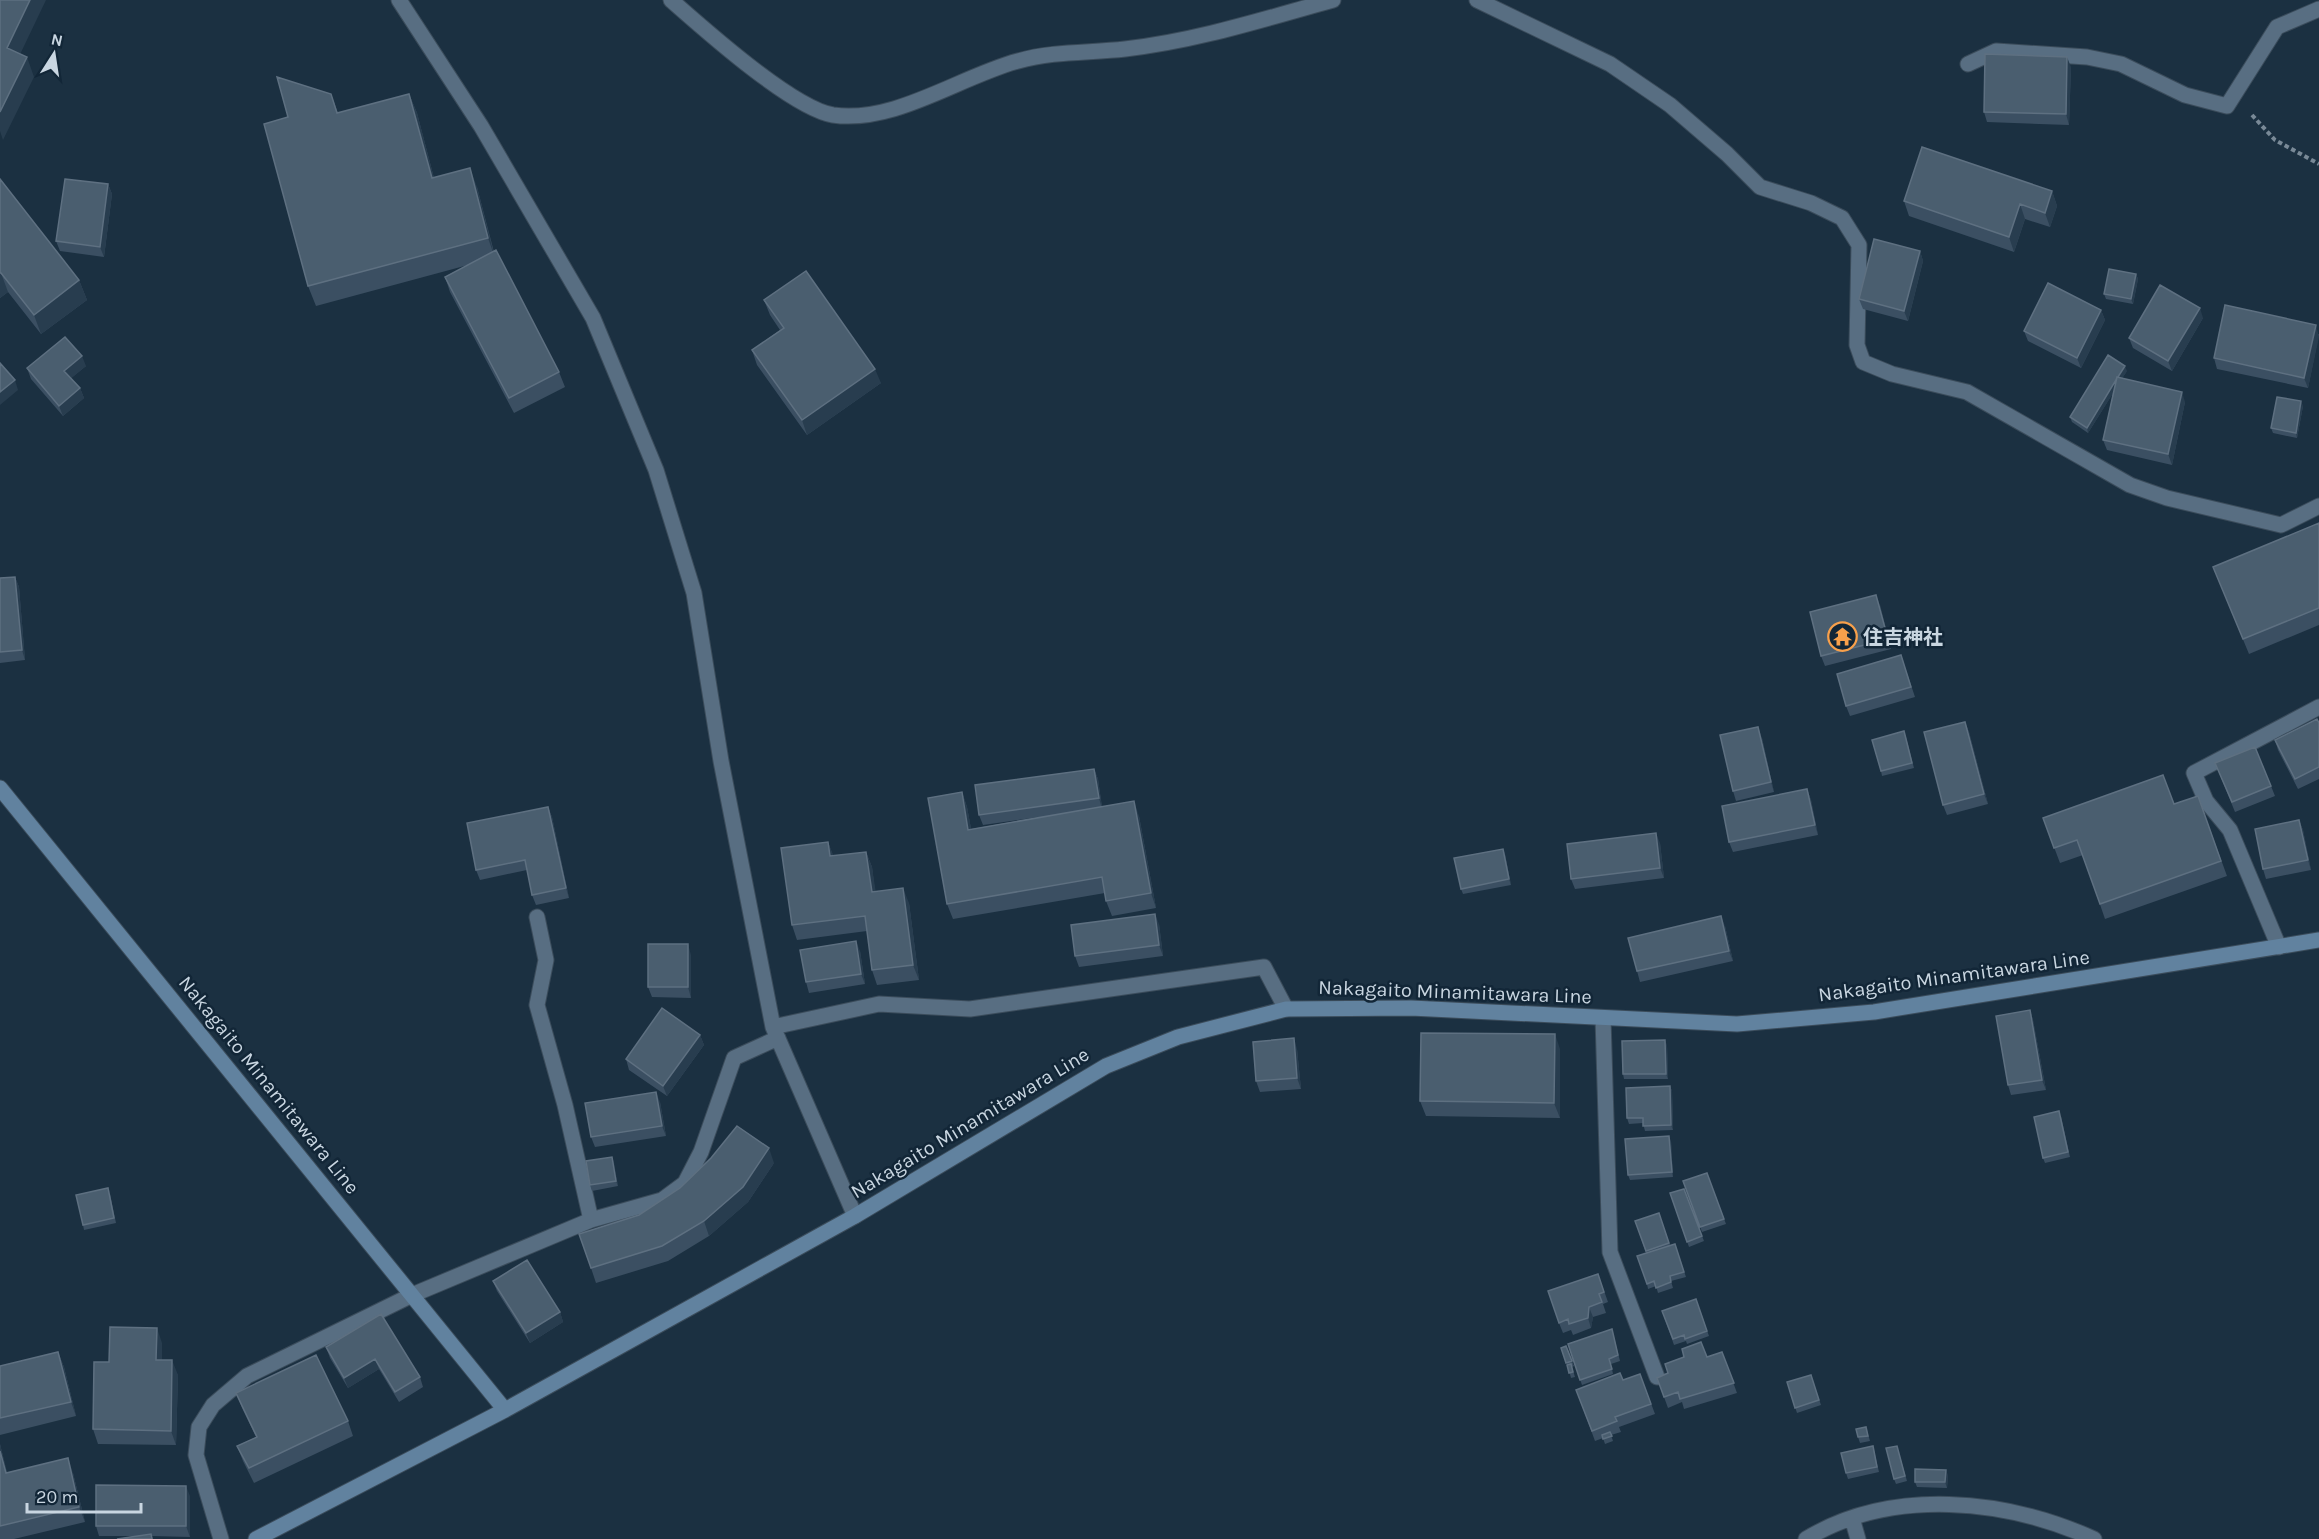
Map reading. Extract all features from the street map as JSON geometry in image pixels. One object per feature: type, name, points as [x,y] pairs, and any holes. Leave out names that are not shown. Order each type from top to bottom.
[{"type":"main road","name":"Nakagaito Minamitawara Line","points":[[0,788],[505,1410]]},
{"type":"main road","name":"Nakagaito Minamitawara Line","points":[[256,1539],[505,1410],[855,1216],[1106,1066],[1178,1037],[1286,1009],[1411,1008],[1737,1024],[1874,1012],[2319,940]]},
{"type":"street","points":[[399,0],[481,126],[593,318],[656,470],[694,593],[722,761],[775,1033],[855,1216]]},
{"type":"street","points":[[671,0],[721,44],[796,98],[830,114],[860,118],[896,108],[1018,61],[1067,51],[1124,49],[1202,36],[1333,0]]},
{"type":"street","points":[[1477,0],[1610,64],[1670,105],[1727,154],[1760,187],[1811,203],[1842,218],[1859,245],[1857,345],[1863,362],[1892,374],[1967,392],[2130,485],[2167,498],[2280,525],[2319,506]]},
{"type":"street","points":[[1968,64],[1996,51],[2088,57],[2121,64],[2185,95],[2227,106],[2277,27],[2319,9]]},
{"type":"street","points":[[2279,947],[2230,830],[2206,801],[2194,773],[2319,707]]},
{"type":"street","points":[[537,917],[546,960],[537,1005],[565,1105],[591,1220]]},
{"type":"street","points":[[221,1539],[196,1455],[200,1427],[213,1405],[247,1376],[412,1295],[591,1220],[662,1200],[685,1183],[701,1152],[734,1058],[775,1033],[879,1004],[970,1009],[1264,967],[1286,1009]]},
{"type":"street","points":[[1603,1018],[1610,1252],[1658,1377]]},
{"type":"street","points":[[1806,1539],[1822,1529],[1852,1518],[1913,1505],[1968,1506],[2018,1512],[2072,1529],[2094,1539]]},
{"type":"street","points":[[1852,1518],[1858,1539]]},
{"type":"path","points":[[2233,95],[2275,140],[2319,164]]},
{"type":"building","points":[[0,0],[30,0],[7,48],[27,57],[0,112]]},
{"type":"building","points":[[1985,54],[2067,57],[2066,114],[1984,112]]},
{"type":"building","points":[[277,77],[331,94],[337,113],[409,94],[432,178],[470,168],[488,238],[308,286],[264,124],[288,117]]},
{"type":"building","points":[[1922,147],[2052,191],[2045,213],[2020,204],[2009,237],[1904,201]]},
{"type":"building","points":[[0,179],[79,280],[34,315],[0,273]]},
{"type":"building","points":[[65,179],[108,184],[100,247],[56,241]]},
{"type":"building","points":[[1874,239],[1920,251],[1904,311],[1859,299]]},
{"type":"building","points":[[496,250],[559,372],[509,398],[445,277]]},
{"type":"building","points":[[2109,269],[2136,274],[2131,299],[2104,294]]},
{"type":"building","points":[[806,271],[875,369],[802,420],[752,350],[784,328],[764,300]]},
{"type":"building","points":[[2048,283],[2101,310],[2077,358],[2024,331]]},
{"type":"building","points":[[2160,285],[2200,308],[2168,361],[2129,338]]},
{"type":"building","points":[[2225,305],[2316,325],[2304,378],[2214,358]]},
{"type":"building","points":[[65,337],[82,356],[64,371],[80,388],[59,406],[27,368]]},
{"type":"building","points":[[2108,355],[2125,366],[2087,428],[2070,417]]},
{"type":"building","points":[[0,363],[15,380],[0,392]]},
{"type":"building","points":[[2117,377],[2182,392],[2168,454],[2103,440]]},
{"type":"building","points":[[2277,397],[2301,401],[2296,433],[2271,428]]},
{"type":"building","points":[[2319,523],[2319,608],[2243,639],[2213,567]]},
{"type":"building","points":[[15,577],[22,650],[0,652],[0,578]]},
{"type":"building","points":[[1876,595],[1888,639],[1821,656],[1810,612]]},
{"type":"building","points":[[1901,655],[1911,687],[1846,706],[1837,674]]},
{"type":"building","points":[[2317,719],[2319,723],[2319,767],[2295,779],[2275,740]]},
{"type":"building","points":[[1965,722],[1984,794],[1943,805],[1924,732]]},
{"type":"building","points":[[1758,727],[1771,782],[1733,791],[1720,735]]},
{"type":"building","points":[[1904,731],[1912,763],[1881,771],[1872,740]]},
{"type":"building","points":[[2255,747],[2271,786],[2232,802],[2215,763]]},
{"type":"building","points":[[1094,769],[1099,798],[979,815],[975,785]]},
{"type":"building","points":[[2163,775],[2174,804],[2198,796],[2221,861],[2100,904],[2077,840],[2054,848],[2043,818]]},
{"type":"building","points":[[1807,789],[1815,825],[1729,842],[1722,806]]},
{"type":"building","points":[[962,792],[968,830],[1134,801],[1151,893],[1106,901],[1102,877],[947,904],[928,798]]},
{"type":"building","points":[[548,807],[566,888],[532,895],[525,860],[476,870],[467,823]]},
{"type":"building","points":[[2299,820],[2308,860],[2263,869],[2255,829]]},
{"type":"building","points":[[1656,833],[1660,868],[1571,879],[1567,844]]},
{"type":"building","points":[[828,842],[830,856],[866,852],[872,892],[903,888],[913,965],[872,970],[865,916],[792,925],[781,848]]},
{"type":"building","points":[[1503,849],[1509,879],[1461,889],[1454,858]]},
{"type":"building","points":[[1155,914],[1159,945],[1075,956],[1071,925]]},
{"type":"building","points":[[1721,916],[1729,951],[1637,971],[1628,938]]},
{"type":"building","points":[[856,941],[861,974],[806,982],[800,950]]},
{"type":"building","points":[[648,944],[688,944],[688,987],[648,987]]},
{"type":"building","points":[[662,1008],[700,1035],[663,1086],[626,1059]]},
{"type":"building","points":[[2030,1010],[2042,1080],[2008,1085],[1996,1016]]},
{"type":"building","points":[[1421,1033],[1555,1034],[1554,1103],[1420,1101]]},
{"type":"building","points":[[1294,1038],[1297,1078],[1256,1081],[1253,1042]]},
{"type":"building","points":[[1665,1040],[1666,1074],[1623,1074],[1622,1041]]},
{"type":"building","points":[[1670,1086],[1671,1125],[1643,1126],[1643,1118],[1627,1118],[1626,1088]]},
{"type":"building","points":[[656,1092],[662,1126],[591,1137],[585,1103]]},
{"type":"building","points":[[2059,1111],[2068,1152],[2043,1158],[2034,1117]]},
{"type":"building","points":[[737,1126],[769,1148],[743,1187],[704,1221],[662,1246],[591,1268],[579,1234],[639,1215],[680,1188],[711,1158]]},
{"type":"building","points":[[1669,1136],[1672,1172],[1628,1175],[1625,1139]]},
{"type":"building","points":[[612,1157],[616,1181],[590,1185],[586,1161]]},
{"type":"building","points":[[1707,1173],[1724,1219],[1700,1227],[1683,1181]]},
{"type":"building","points":[[108,1188],[114,1218],[83,1225],[76,1195]]},
{"type":"building","points":[[1684,1189],[1702,1236],[1687,1242],[1670,1193]]},
{"type":"building","points":[[1659,1213],[1669,1243],[1646,1251],[1635,1221]]},
{"type":"building","points":[[1675,1244],[1684,1272],[1670,1276],[1671,1282],[1656,1288],[1654,1281],[1647,1284],[1637,1256]]},
{"type":"building","points":[[527,1260],[560,1312],[526,1333],[493,1281]]},
{"type":"building","points":[[1598,1274],[1604,1292],[1599,1294],[1602,1302],[1589,1307],[1588,1318],[1569,1324],[1568,1319],[1559,1323],[1548,1291]]},
{"type":"building","points":[[1696,1299],[1707,1331],[1685,1339],[1684,1335],[1673,1339],[1662,1311]]},
{"type":"building","points":[[381,1314],[420,1377],[395,1392],[375,1359],[344,1378],[326,1347]]},
{"type":"building","points":[[110,1327],[157,1328],[156,1360],[172,1360],[171,1431],[93,1429],[94,1362],[109,1362]]},
{"type":"building","points":[[1612,1329],[1618,1355],[1609,1359],[1612,1369],[1580,1380],[1568,1344]]},
{"type":"building","points":[[1701,1342],[1707,1357],[1722,1352],[1734,1383],[1680,1399],[1678,1392],[1664,1397],[1657,1378],[1668,1373],[1665,1364],[1684,1357],[1682,1349]]},
{"type":"building","points":[[1566,1346],[1572,1361],[1566,1363],[1561,1348]]},
{"type":"building","points":[[58,1352],[71,1402],[0,1418],[0,1366]]},
{"type":"building","points":[[316,1355],[348,1421],[249,1468],[237,1446],[257,1437],[236,1393]]},
{"type":"building","points":[[1571,1364],[1573,1372],[1569,1373],[1567,1365]]},
{"type":"building","points":[[1620,1373],[1623,1380],[1640,1374],[1651,1404],[1615,1417],[1617,1421],[1592,1431],[1576,1390]]},
{"type":"building","points":[[1811,1375],[1819,1400],[1795,1408],[1787,1382]]},
{"type":"building","points":[[1866,1427],[1868,1436],[1858,1437],[1856,1429]]},
{"type":"building","points":[[1610,1432],[1612,1436],[1603,1439],[1602,1435]]},
{"type":"building","points":[[1873,1446],[1877,1467],[1846,1473],[1841,1453]]},
{"type":"building","points":[[1897,1446],[1905,1476],[1894,1479],[1886,1448]]},
{"type":"building","points":[[0,1451],[6,1473],[68,1458],[79,1507],[0,1526]]},
{"type":"building","points":[[1915,1469],[1946,1470],[1945,1482],[1915,1482]]},
{"type":"building","points":[[96,1485],[186,1486],[186,1526],[96,1526]]},
{"type":"building","points":[[151,1534],[152,1539],[117,1539]]},
{"type":"place","name":"住吉神社","points":[[1842,637]]}]
